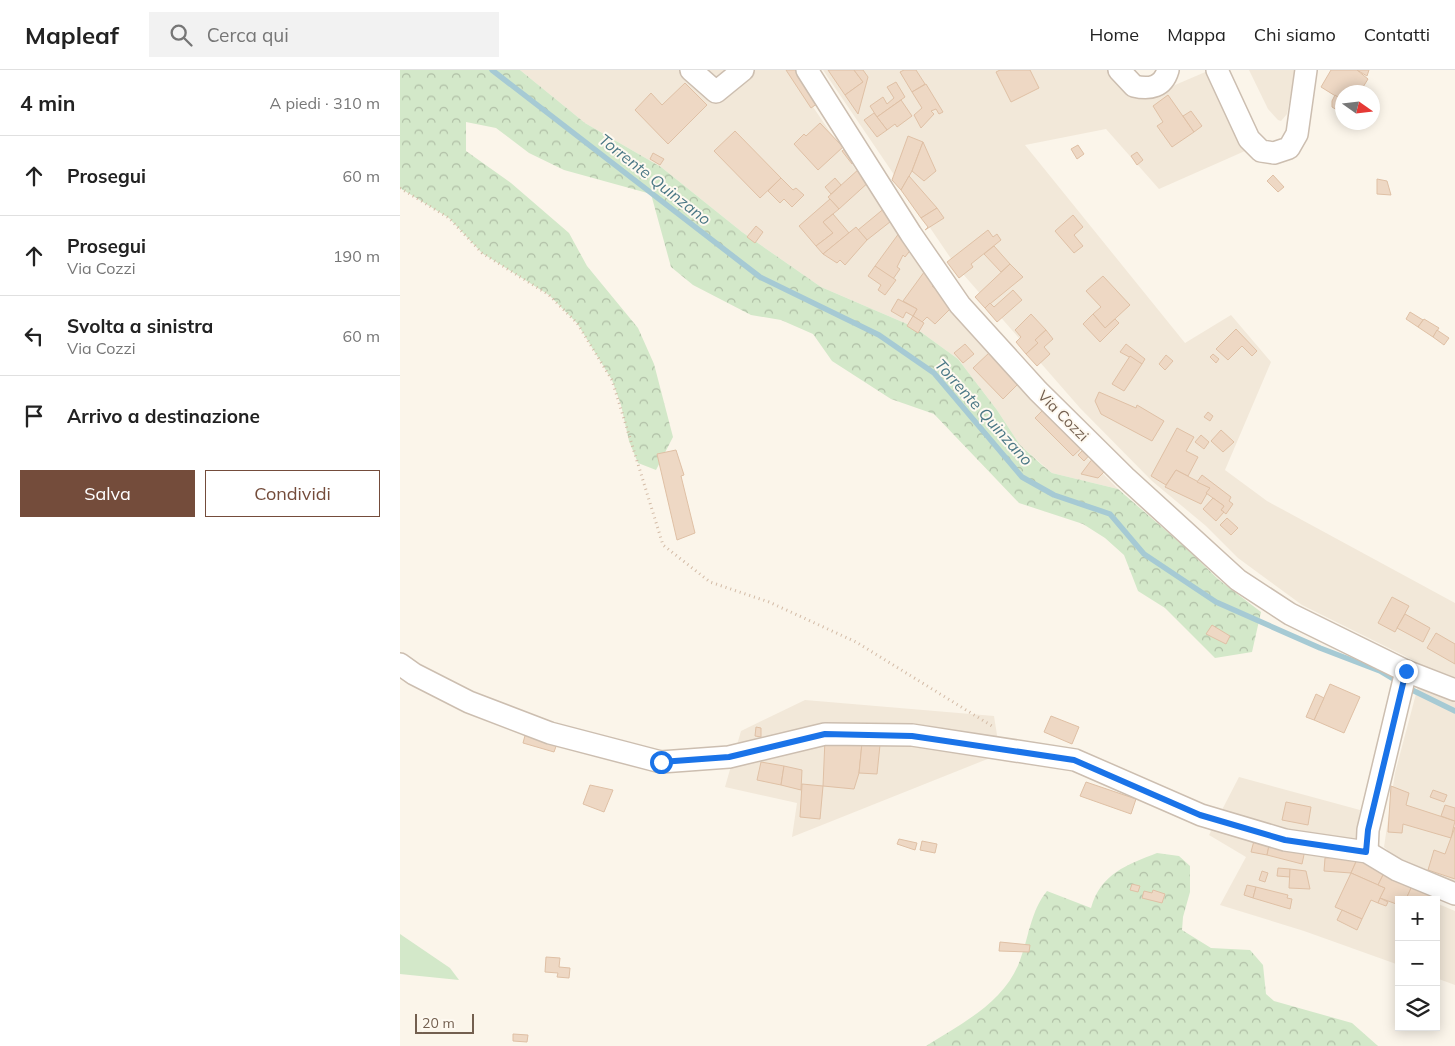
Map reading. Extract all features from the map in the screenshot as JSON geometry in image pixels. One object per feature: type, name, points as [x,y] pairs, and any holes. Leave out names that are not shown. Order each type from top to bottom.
[{"type":"street","points":[[691,70],[716,92],[743,70]]},
{"type":"street","name":"Via Cozzi","points":[[807,70],[911,234],[960,305],[1052,405],[1125,478],[1238,580],[1290,614],[1406,671],[1455,690]]},
{"type":"street","points":[[1119,70],[1134,86],[1149,88],[1163,82],[1168,70]]},
{"type":"street","points":[[1217,70],[1249,139],[1255,147],[1266,153],[1282,151],[1294,142],[1299,128],[1306,70]]},
{"type":"street","points":[[400,664],[414,674],[469,702],[559,735],[661,762],[729,757],[825,734],[912,736],[1074,760],[1200,815],[1285,840],[1366,852],[1397,870],[1455,894]]},
{"type":"street","points":[[1366,852],[1368,830],[1406,671]]},
{"type":"path","points":[[400,188],[449,218],[482,253],[549,295],[577,323],[612,380],[663,545],[710,582],[769,602],[856,642],[995,728]]},
{"type":"shaded area","points":[[520,70],[788,70],[933,284],[1058,428],[1118,489],[1052,473],[1020,445],[997,410],[958,359],[914,327],[821,287],[742,232],[661,167],[585,123]]},
{"type":"shaded area","points":[[823,70],[1115,70],[1165,92],[1175,85],[1210,70],[1254,147],[1159,189],[1106,129],[1025,145],[1185,343],[1231,315],[1271,362],[1225,470],[1267,501],[1455,603],[1455,888],[1407,868],[1384,847],[1395,773],[1421,675],[1417,662],[1302,605],[1238,558],[1206,526],[1152,481],[1080,408],[956,266]]},
{"type":"shaded area","points":[[1249,70],[1295,70],[1287,114],[1281,121],[1268,109]]},
{"type":"shaded area","points":[[805,700],[994,716],[1000,754],[792,837],[797,803],[725,787],[741,731]]},
{"type":"shaded area","points":[[1239,777],[1360,810],[1354,855],[1391,885],[1417,896],[1395,896],[1395,964],[1304,931],[1220,905],[1246,857],[1209,835]]},
{"type":"shaded area","points":[[1440,905],[1455,911],[1455,985],[1440,979]]},
{"type":"green space","points":[[400,70],[520,70],[585,123],[661,167],[742,232],[821,287],[914,327],[958,359],[997,410],[1020,445],[1042,465],[1052,473],[1118,489],[1186,548],[1219,580],[1261,612],[1252,652],[1215,658],[1165,608],[1138,591],[1124,555],[1105,538],[1083,524],[1019,503],[934,414],[891,399],[832,361],[813,334],[781,320],[751,315],[693,285],[671,267],[651,194],[564,170],[529,153],[496,128],[466,122],[466,151],[511,183],[569,233],[587,266],[638,328],[654,364],[673,437],[656,470],[638,463],[629,441],[621,405],[612,380],[577,323],[549,295],[482,253],[449,218],[400,188]]},
{"type":"green space","points":[[1157,853],[1179,856],[1190,866],[1190,892],[1183,917],[1182,930],[1211,948],[1250,950],[1263,965],[1266,994],[1274,1001],[1352,1023],[1378,1046],[926,1046],[967,1021],[1003,990],[1019,963],[1033,916],[1047,891],[1091,908],[1095,896],[1108,878],[1126,866]]},
{"type":"green space","points":[[400,934],[450,968],[459,980],[400,974]]},
{"type":"building","points":[[786,70],[805,70],[824,99],[811,108]]},
{"type":"building","points":[[828,70],[854,70],[863,82],[845,95]]},
{"type":"building","points":[[854,70],[863,70],[868,77],[858,114],[845,95],[863,82]]},
{"type":"building","points":[[916,70],[925,84],[912,92],[900,72]]},
{"type":"building","points":[[1000,70],[1030,70],[1039,88],[1011,102],[996,72]]},
{"type":"building","points":[[1331,70],[1357,70],[1368,79],[1364,85],[1335,85],[1335,96],[1321,87]]},
{"type":"building","points":[[1357,70],[1369,70],[1367,76]]},
{"type":"building","points":[[896,82],[905,97],[877,117],[870,106],[883,97],[887,104],[894,98],[887,87]]},
{"type":"building","points":[[685,83],[707,105],[668,144],[635,110],[651,93],[662,105]]},
{"type":"building","points":[[926,84],[943,112],[939,114],[936,109],[931,111],[934,114],[921,128],[914,115],[922,108],[912,92]]},
{"type":"building","points":[[1168,95],[1194,132],[1172,147],[1157,126],[1163,122],[1153,106]]},
{"type":"building","points":[[1335,95],[1335,109],[1332,107]]},
{"type":"building","points":[[901,100],[912,116],[897,127],[895,124],[887,130],[877,117]]},
{"type":"building","points":[[1191,111],[1202,126],[1194,132],[1183,116]]},
{"type":"building","points":[[874,113],[887,130],[877,137],[864,120]]},
{"type":"building","points":[[820,123],[843,147],[818,170],[794,144]]},
{"type":"building","points":[[735,131],[781,178],[760,198],[714,151]]},
{"type":"building","points":[[908,136],[923,142],[912,171],[901,190],[892,180]]},
{"type":"building","points":[[923,142],[936,171],[924,181],[912,171]]},
{"type":"building","points":[[851,144],[861,158],[852,164],[842,151]]},
{"type":"building","points":[[1078,145],[1084,154],[1077,159],[1071,149]]},
{"type":"building","points":[[1137,152],[1143,160],[1137,165],[1131,156]]},
{"type":"building","points":[[653,153],[664,159],[660,165],[650,159]]},
{"type":"building","points":[[860,168],[871,180],[839,209],[828,197]]},
{"type":"building","points":[[1273,175],[1284,187],[1278,192],[1267,181]]},
{"type":"building","points":[[909,176],[937,208],[921,218],[901,190]]},
{"type":"building","points":[[781,178],[793,190],[796,188],[804,195],[792,207],[784,199],[780,203],[768,191]]},
{"type":"building","points":[[835,178],[841,185],[831,194],[825,187]]},
{"type":"building","points":[[1377,179],[1387,181],[1391,195],[1377,194]]},
{"type":"building","points":[[830,199],[839,209],[823,222],[833,233],[816,246],[799,226]]},
{"type":"building","points":[[886,207],[895,218],[867,240],[858,230]]},
{"type":"building","points":[[937,208],[944,218],[925,230],[928,227],[921,218]]},
{"type":"building","points":[[833,214],[849,233],[823,254],[816,246],[833,233],[823,222]]},
{"type":"building","points":[[1073,215],[1083,227],[1074,235],[1083,246],[1074,253],[1055,231]]},
{"type":"building","points":[[905,225],[916,243],[905,257],[903,255],[897,267],[900,269],[893,279],[875,266]]},
{"type":"building","points":[[756,226],[763,232],[755,243],[747,237]]},
{"type":"building","points":[[856,227],[867,240],[845,265],[840,260],[837,263],[823,254]]},
{"type":"building","points":[[988,230],[993,237],[997,234],[1001,240],[971,264],[973,267],[959,278],[947,262]]},
{"type":"building","points":[[994,246],[1010,264],[1001,272],[984,254]]},
{"type":"building","points":[[930,264],[940,278],[932,286],[953,306],[935,324],[927,317],[922,322],[913,316],[917,309],[903,301]]},
{"type":"building","points":[[1010,264],[1023,277],[985,308],[975,297]]},
{"type":"building","points":[[875,266],[896,280],[885,295],[878,290],[881,285],[868,276]]},
{"type":"building","points":[[1103,276],[1130,305],[1105,328],[1093,314],[1101,307],[1086,291]]},
{"type":"building","points":[[1013,290],[1022,300],[997,322],[985,308],[990,303],[994,307]]},
{"type":"building","points":[[898,299],[917,309],[913,316],[906,312],[903,318],[891,311]]},
{"type":"building","points":[[1410,312],[1423,320],[1418,327],[1406,319]]},
{"type":"building","points":[[1031,314],[1046,330],[1035,340],[1038,343],[1026,354],[1016,342],[1021,337],[1015,330]]},
{"type":"building","points":[[1093,314],[1105,328],[1115,319],[1119,323],[1100,342],[1083,324]]},
{"type":"building","points":[[913,316],[924,323],[918,333],[907,326]]},
{"type":"building","points":[[1424,319],[1439,328],[1433,337],[1418,327]]},
{"type":"building","points":[[1236,329],[1257,351],[1252,356],[1242,346],[1228,360],[1216,349]]},
{"type":"building","points":[[1046,330],[1053,339],[1044,347],[1050,354],[1037,366],[1026,354],[1038,343],[1035,340]]},
{"type":"building","points":[[1437,330],[1449,338],[1444,345],[1433,337]]},
{"type":"building","points":[[965,344],[974,354],[963,363],[954,353]]},
{"type":"building","points":[[1126,344],[1145,359],[1142,364],[1120,352]]},
{"type":"building","points":[[990,352],[1020,382],[1003,399],[973,368]]},
{"type":"building","points":[[1213,354],[1219,359],[1216,363],[1210,357]]},
{"type":"building","points":[[1166,355],[1173,361],[1165,370],[1159,364]]},
{"type":"building","points":[[1130,356],[1142,364],[1124,391],[1112,384]]},
{"type":"building","points":[[1099,392],[1136,408],[1137,405],[1164,421],[1152,441],[1101,414],[1095,401]]},
{"type":"building","points":[[1049,404],[1087,443],[1073,456],[1035,418]]},
{"type":"building","points":[[1208,412],[1213,416],[1210,421],[1204,417]]},
{"type":"building","points":[[1177,428],[1194,437],[1186,451],[1198,457],[1188,476],[1176,470],[1166,485],[1151,476]]},
{"type":"building","points":[[1221,430],[1234,442],[1223,452],[1211,441]]},
{"type":"building","points":[[1201,435],[1209,442],[1204,449],[1195,442]]},
{"type":"building","points":[[1087,446],[1093,451],[1084,461],[1078,455]]},
{"type":"building","points":[[676,450],[684,475],[681,476],[695,533],[677,540],[657,454]]},
{"type":"building","points":[[1096,454],[1109,467],[1098,478],[1081,474]]},
{"type":"building","points":[[1176,470],[1210,488],[1201,504],[1165,487]]},
{"type":"building","points":[[1202,475],[1231,497],[1229,501],[1233,504],[1226,514],[1221,510],[1224,506],[1206,493],[1210,488],[1197,482]]},
{"type":"building","points":[[1213,498],[1224,506],[1221,510],[1224,512],[1216,521],[1203,509]]},
{"type":"building","points":[[1227,518],[1238,528],[1231,535],[1220,525]]},
{"type":"building","points":[[1392,597],[1409,606],[1395,632],[1378,623]]},
{"type":"building","points":[[1405,614],[1430,628],[1423,642],[1397,628]]},
{"type":"building","points":[[1212,625],[1230,636],[1226,644],[1206,634]]},
{"type":"building","points":[[1436,633],[1455,644],[1455,664],[1427,648]]},
{"type":"building","points":[[1330,684],[1360,697],[1344,733],[1314,720]]},
{"type":"building","points":[[1316,694],[1324,698],[1314,720],[1306,717]]},
{"type":"building","points":[[1051,716],[1079,727],[1072,744],[1044,732]]},
{"type":"building","points":[[756,727],[761,728],[761,737],[755,736]]},
{"type":"building","points":[[527,728],[559,738],[554,752],[523,743]]},
{"type":"building","points":[[825,739],[862,743],[859,773],[854,789],[823,786]]},
{"type":"building","points":[[862,743],[880,745],[877,774],[859,773]]},
{"type":"building","points":[[761,762],[784,766],[781,785],[757,780]]},
{"type":"building","points":[[784,766],[802,770],[801,790],[781,785]]},
{"type":"building","points":[[1086,782],[1136,799],[1131,814],[1080,796]]},
{"type":"building","points":[[802,784],[823,786],[820,819],[800,817]]},
{"type":"building","points":[[590,785],[613,790],[604,812],[583,804]]},
{"type":"building","points":[[1391,786],[1409,793],[1406,805],[1455,821],[1451,838],[1403,824],[1402,833],[1388,832]]},
{"type":"building","points":[[1433,790],[1447,795],[1444,802],[1430,797]]},
{"type":"building","points":[[1286,802],[1311,807],[1308,825],[1282,820]]},
{"type":"building","points":[[1445,805],[1455,808],[1455,821],[1441,816]]},
{"type":"building","points":[[1455,827],[1455,879],[1428,870],[1434,850],[1445,854]]},
{"type":"building","points":[[1255,837],[1270,841],[1267,855],[1251,852]]},
{"type":"building","points":[[899,839],[917,843],[915,850],[897,844]]},
{"type":"building","points":[[922,841],[937,844],[935,853],[920,850]]},
{"type":"building","points":[[1270,841],[1305,850],[1302,864],[1267,855]]},
{"type":"building","points":[[1359,855],[1351,873],[1324,871],[1325,858]]},
{"type":"building","points":[[1359,855],[1384,873],[1378,885],[1351,873]]},
{"type":"building","points":[[1278,868],[1290,869],[1290,877],[1277,876]]},
{"type":"building","points":[[1290,869],[1306,871],[1310,889],[1289,888]]},
{"type":"building","points":[[1262,871],[1268,873],[1265,882],[1259,880]]},
{"type":"building","points":[[1351,873],[1385,888],[1378,903],[1371,900],[1362,919],[1335,907]]},
{"type":"building","points":[[1384,873],[1412,886],[1407,896],[1395,896],[1395,904],[1380,898],[1385,888],[1378,885]]},
{"type":"building","points":[[1132,884],[1140,886],[1138,892],[1130,890]]},
{"type":"building","points":[[1247,885],[1256,887],[1253,898],[1244,895]]},
{"type":"building","points":[[1412,886],[1437,896],[1407,896]]},
{"type":"building","points":[[1256,887],[1288,895],[1287,898],[1292,899],[1290,909],[1253,898]]},
{"type":"building","points":[[1153,890],[1165,894],[1162,903],[1142,898],[1144,891],[1152,893]]},
{"type":"building","points":[[1380,898],[1388,902],[1386,906],[1378,903]]},
{"type":"building","points":[[1342,910],[1362,919],[1357,930],[1337,920]]},
{"type":"building","points":[[1000,942],[1030,945],[1029,952],[999,951]]},
{"type":"building","points":[[546,957],[560,958],[559,967],[570,968],[569,978],[557,977],[558,973],[545,972]]},
{"type":"building","points":[[513,1034],[528,1035],[527,1042],[513,1041]]},
{"type":"waterway","name":"Torrente Quinzano","points":[[492,70],[760,277],[879,335],[934,373],[1022,477],[1054,495],[1110,514],[1144,554],[1216,602],[1320,648],[1380,671],[1400,683]]},
{"type":"waterway","name":"Torrente Quinzano","points":[[1408,688],[1455,711]]},
{"type":"route","points":[[661,762],[729,757],[825,734],[912,736],[1074,760],[1200,815],[1285,840],[1366,852],[1368,830],[1406,671]]}]
